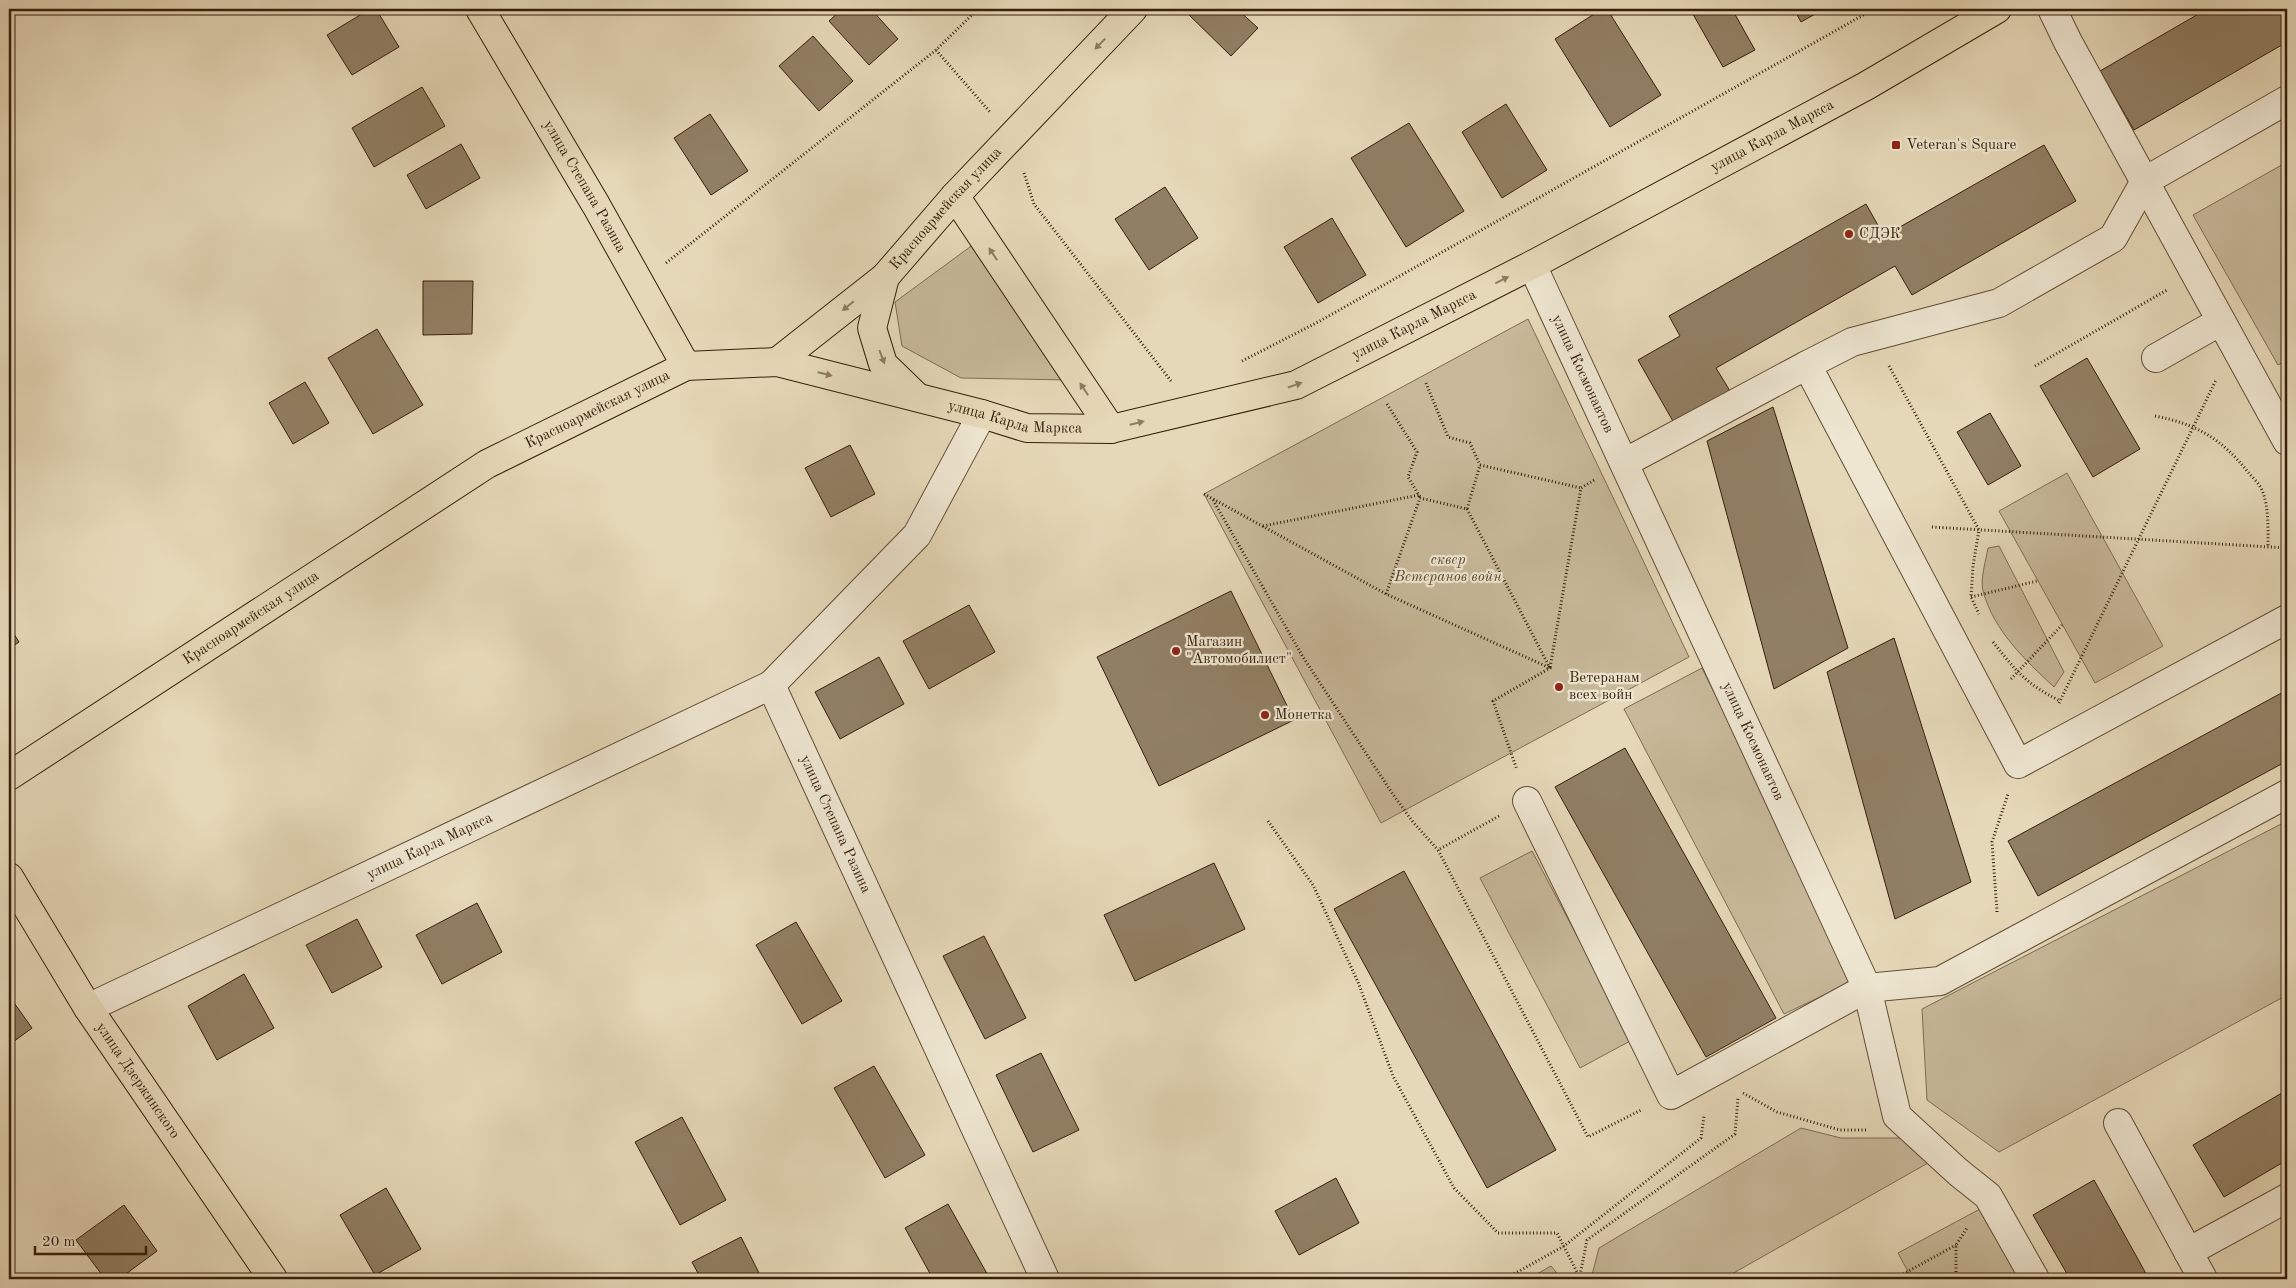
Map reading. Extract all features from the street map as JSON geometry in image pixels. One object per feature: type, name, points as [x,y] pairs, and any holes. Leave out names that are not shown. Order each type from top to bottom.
[{"type":"main road","name":"улица Степана Разина","points":[[480,9],[591,196],[686,366]]},
{"type":"main road","name":"Красноармейская улица","points":[[9,776],[487,464],[686,366],[777,362],[885,277],[955,196],[1133,9]]},
{"type":"main road","name":"улица Карла Маркса","points":[[777,362],[982,414],[1027,428],[1111,429],[1296,385],[1532,265],[1866,86],[1997,9]]},
{"type":"main road","points":[[955,196],[1111,429]]},
{"type":"main road","points":[[885,277],[872,328],[883,364],[917,397]]},
{"type":"main road","name":"улица Дзержинского","points":[[9,877],[88,1008],[273,1279]]},
{"type":"street","points":[[2052,9],[2068,42],[2287,441]]},
{"type":"street","points":[[1624,463],[1852,342],[2008,299],[2113,238],[2145,181],[2287,100]]},
{"type":"street","name":"улица Космонавтов","points":[[1532,265],[1868,988],[1897,1116],[1988,1196],[2036,1279]]},
{"type":"street","points":[[2156,358],[2228,332]]},
{"type":"street","points":[[1807,365],[2018,764],[2287,619]]},
{"type":"street","points":[[771,685],[917,535],[982,414]]},
{"type":"street","name":"улица Карла Маркса","points":[[88,1008],[771,685]]},
{"type":"street","name":"улица Степана Разина","points":[[771,685],[1045,1279]]},
{"type":"street","points":[[1527,801],[1671,1095],[1868,988],[1940,982],[2287,794]]},
{"type":"street","points":[[2118,1123],[2203,1279]]},
{"type":"street","points":[[2188,1252],[2287,1198]]},
{"type":"path","points":[[640,284],[936,50],[978,9]]},
{"type":"path","points":[[1234,366],[1318,322],[1874,9]]},
{"type":"path","points":[[936,50],[1012,136],[1034,204],[1173,384]]},
{"type":"path","points":[[2035,366],[2195,273]]},
{"type":"path","points":[[2056,709],[2139,540],[2192,426],[2228,332]]},
{"type":"path","points":[[1873,337],[1980,530],[1973,566],[1971,596],[1982,620]]},
{"type":"path","points":[[1426,383],[1448,437],[1470,443],[1480,465],[1467,509],[1550,668]]},
{"type":"path","points":[[1387,404],[1417,452],[1408,478],[1420,497]]},
{"type":"path","points":[[2155,416],[2182,421],[2212,436],[2241,463],[2262,489],[2268,521],[2268,547]]},
{"type":"path","points":[[1480,465],[1581,488],[1624,463]]},
{"type":"path","points":[[1550,668],[1581,488]]},
{"type":"path","points":[[1204,494],[1386,594],[1550,668]]},
{"type":"path","points":[[1263,526],[1420,497],[1467,509]]},
{"type":"path","points":[[1386,594],[1420,497]]},
{"type":"path","points":[[1212,498],[1303,657],[1392,793],[1413,822],[1438,850],[1588,1137],[1671,1095]]},
{"type":"path","points":[[1891,525],[2287,548]]},
{"type":"path","points":[[1934,606],[2037,581]]},
{"type":"path","points":[[1987,706],[2062,625]]},
{"type":"path","points":[[1989,636],[2017,673],[2036,688],[2060,701]]},
{"type":"path","points":[[1438,850],[1527,801],[1494,700],[1550,668]]},
{"type":"path","points":[[2000,949],[1992,842],[2018,764]]},
{"type":"path","points":[[1268,821],[1313,885],[1358,982],[1393,1076],[1454,1188],[1498,1233],[1557,1233],[1579,1278]]},
{"type":"path","points":[[1504,1279],[1564,1246],[1701,1138],[1711,1073]]},
{"type":"path","points":[[1579,1278],[1587,1240],[1735,1134],[1738,1090],[1777,1112],[1840,1130],[1911,1129]]},
{"type":"path","points":[[1894,1279],[1956,1245],[1988,1196]]},
{"type":"path","points":[[1956,1245],[1956,1279]]},
{"type":"green space","points":[[2287,162],[2287,360],[2278,365],[2193,215]]},
{"type":"green space","points":[[974,244],[1069,380],[961,378],[902,346],[895,302]]},
{"type":"green space","name":"сквер Ветеранов войн","points":[[1528,319],[1689,657],[1381,823],[1204,494]]},
{"type":"green space","points":[[2067,473],[2163,646],[2095,683],[1999,511]]},
{"type":"green space","points":[[1999,546],[2064,672],[2054,687],[2012,644],[1988,606],[1982,581],[1988,548]]},
{"type":"green space","points":[[1702,668],[1856,980],[1784,1014],[1624,709]]},
{"type":"green space","points":[[2287,821],[2287,995],[1999,1152],[1927,1100],[1922,1009]]},
{"type":"green space","points":[[1532,851],[1632,1040],[1580,1068],[1480,878]]},
{"type":"green space","points":[[1801,1128],[1841,1138],[1909,1138],[1928,1163],[1723,1279],[1593,1279],[1592,1275],[1599,1248]]},
{"type":"green space","points":[[1993,1202],[2034,1279],[1912,1279],[1898,1253]]},
{"type":"green space","points":[[1551,1266],[1562,1279],[1528,1279]]},
{"type":"building","points":[[370,9],[376,9],[399,47],[352,75],[327,35]]},
{"type":"building","points":[[842,9],[871,9],[898,39],[869,65],[829,21]]},
{"type":"building","points":[[1187,9],[1237,9],[1258,28],[1231,56],[1185,11]]},
{"type":"building","points":[[1602,9],[1607,9],[1661,95],[1610,127],[1555,39]]},
{"type":"building","points":[[1690,9],[1732,9],[1755,50],[1723,67]]},
{"type":"building","points":[[1794,9],[1824,9],[1801,22]]},
{"type":"building","points":[[2207,9],[2287,9],[2287,42],[2134,130],[2100,71]]},
{"type":"building","points":[[813,36],[853,81],[819,111],[779,66]]},
{"type":"building","points":[[422,87],[445,126],[374,167],[352,128]]},
{"type":"building","points":[[1506,104],[1547,170],[1502,198],[1462,132]]},
{"type":"building","points":[[710,114],[748,171],[711,195],[674,138]]},
{"type":"building","points":[[1409,123],[1464,211],[1406,247],[1351,158]]},
{"type":"building","points":[[461,144],[480,178],[426,209],[407,175]]},
{"type":"building","points":[[2044,145],[2076,201],[1912,295],[1895,266],[1716,368],[1730,391],[1674,423],[1638,360],[1680,336],[1669,316],[1866,204],[1884,236]]},
{"type":"building","points":[[1165,187],[1198,238],[1149,270],[1115,219]]},
{"type":"building","points":[[1332,218],[1366,275],[1318,303],[1284,247]]},
{"type":"building","points":[[423,281],[473,281],[472,334],[423,335]]},
{"type":"building","points":[[377,329],[423,405],[373,434],[328,358]]},
{"type":"building","points":[[2087,358],[2140,449],[2093,477],[2040,386]]},
{"type":"building","points":[[305,382],[329,423],[293,444],[269,403]]},
{"type":"building","points":[[1773,407],[1848,648],[1774,689],[1707,441]]},
{"type":"building","points":[[1990,413],[2021,466],[1988,485],[1957,432]]},
{"type":"building","points":[[850,445],[875,494],[831,517],[805,468]]},
{"type":"building","points":[[1231,591],[1294,720],[1159,786],[1097,657]]},
{"type":"building","points":[[969,605],[995,652],[929,689],[903,641]]},
{"type":"building","points":[[9,626],[19,642],[9,649]]},
{"type":"building","points":[[1894,638],[1971,882],[1895,919],[1827,672]]},
{"type":"building","points":[[879,657],[904,704],[840,739],[815,692]]},
{"type":"building","points":[[2287,690],[2287,761],[2038,896],[2008,841]]},
{"type":"building","points":[[1625,748],[1776,1018],[1706,1057],[1555,787]]},
{"type":"building","points":[[1214,863],[1245,929],[1135,981],[1104,915]]},
{"type":"building","points":[[1404,871],[1556,1150],[1487,1188],[1334,909]]},
{"type":"building","points":[[477,903],[502,952],[442,984],[416,935]]},
{"type":"building","points":[[357,919],[382,967],[332,993],[306,945]]},
{"type":"building","points":[[796,922],[842,1001],[802,1024],[756,945]]},
{"type":"building","points":[[984,936],[1026,1018],[985,1039],[943,956]]},
{"type":"building","points":[[244,974],[274,1028],[217,1060],[188,1006]]},
{"type":"building","points":[[12,1000],[32,1028],[9,1045],[9,1002]]},
{"type":"building","points":[[1041,1053],[1079,1130],[1033,1152],[996,1075]]},
{"type":"building","points":[[874,1066],[925,1155],[885,1178],[834,1088]]},
{"type":"building","points":[[2287,1090],[2287,1160],[2224,1197],[2193,1145]]},
{"type":"building","points":[[682,1117],[726,1200],[680,1225],[635,1142]]},
{"type":"building","points":[[1336,1178],[1359,1223],[1299,1255],[1275,1211]]},
{"type":"building","points":[[2094,1180],[2149,1279],[2070,1279],[2033,1215]]},
{"type":"building","points":[[386,1188],[421,1249],[375,1275],[340,1215]]},
{"type":"building","points":[[948,1204],[990,1279],[933,1279],[905,1228]]},
{"type":"building","points":[[124,1205],[157,1251],[119,1279],[105,1279],[76,1240]]},
{"type":"building","points":[[741,1237],[762,1279],[701,1279],[692,1262]]},
{"type":"place","name":"Veteran's Square","points":[[1896,145]]},
{"type":"place","name":"СДЭК","points":[[1849,234]]},
{"type":"place","name":"Магазин \"Автомобилист\"","points":[[1176,651]]},
{"type":"place","name":"Ветеранам всех войн","points":[[1559,687]]},
{"type":"place","name":"Монетка","points":[[1265,715]]}]
